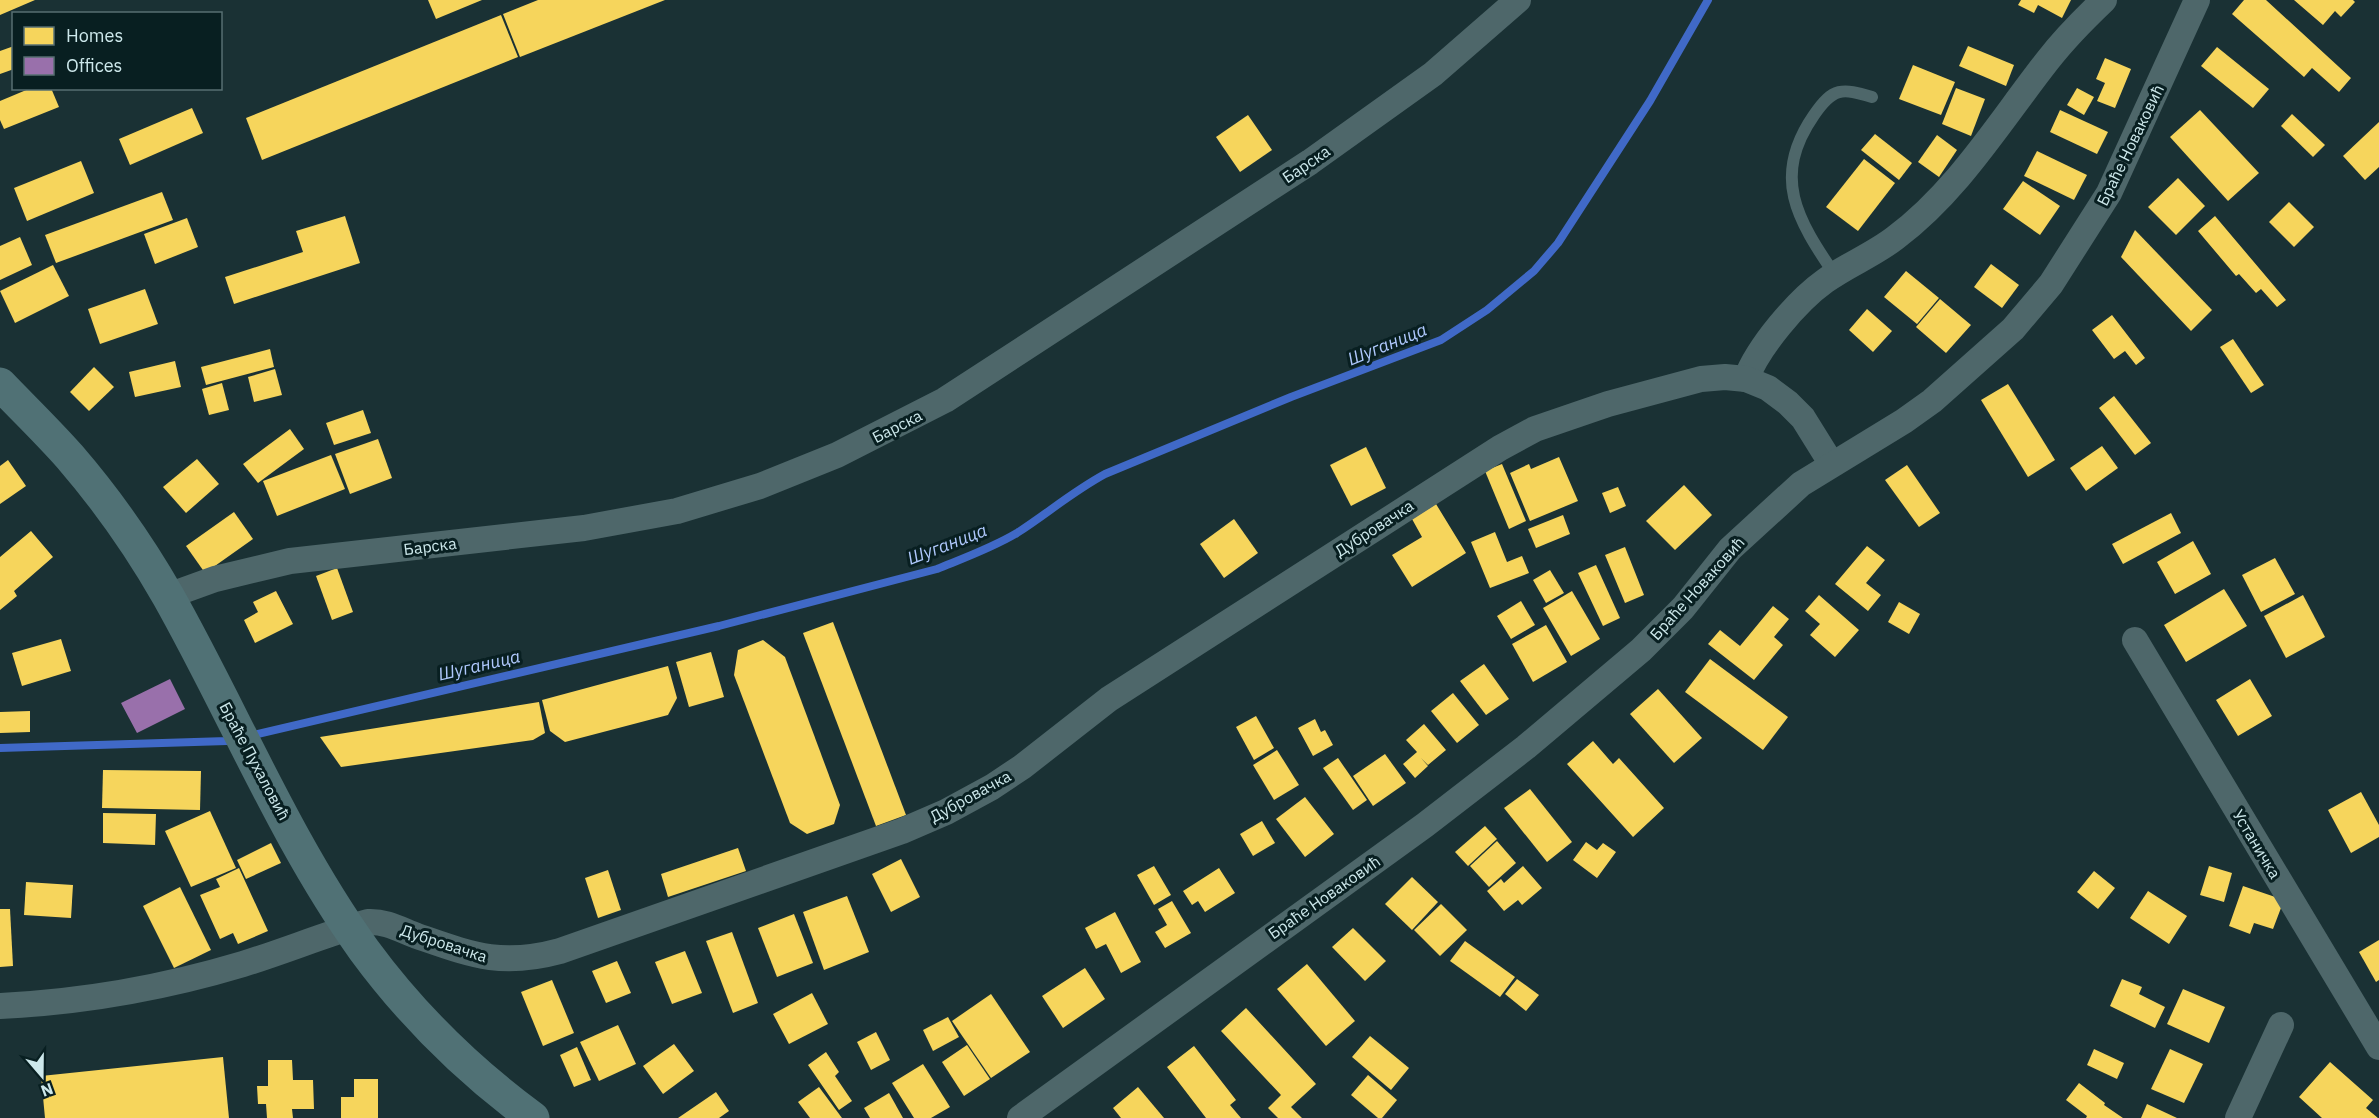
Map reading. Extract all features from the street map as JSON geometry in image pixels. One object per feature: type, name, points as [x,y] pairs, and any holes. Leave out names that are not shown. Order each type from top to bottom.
[{"type":"main road","name":"Браће Пухаловић","points":[[0,384],[68,456],[129,534],[168,596],[252,759],[307,859],[364,950],[416,1014],[448,1046],[533,1118]]},
{"type":"street","name":"Барска","points":[[168,596],[215,579],[290,561],[584,528],[677,511],[760,486],[837,455],[945,400],[1310,162],[1433,74],[1518,0]]},
{"type":"street","points":[[1746,379],[1756,355],[1803,301],[1834,275],[1893,240],[1922,216],[1953,183],[2050,58],[2104,0]]},
{"type":"street","name":"Браће Новаковић","points":[[1020,1118],[1425,825],[1527,747],[1641,650],[1683,608],[1730,549],[1801,484],[1932,401],[2013,329],[2051,284],[2109,193],[2197,0]]},
{"type":"street","name":"Дубровачка","points":[[0,1006],[57,1003],[158,986],[241,964],[349,927],[378,921],[476,956],[497,960],[534,958],[560,951],[902,831],[946,812],[1002,780],[1109,699],[1455,477],[1535,429],[1656,390],[1701,379],[1746,379],[1768,388],[1803,418],[1831,463]]},
{"type":"street","name":"Устаничка","points":[[2135,640],[2379,1047]]},
{"type":"street","points":[[2238,1118],[2281,1025]]},
{"type":"lane","points":[[1834,275],[1805,227],[1796,204],[1791,180],[1792,161],[1800,135],[1824,100],[1837,93],[1850,90],[1872,97]]},
{"type":"building: Homes","points":[[0,0],[35,0],[0,15]]},
{"type":"building: Homes","points":[[428,0],[482,0],[436,19]]},
{"type":"building: Homes","points":[[538,0],[665,0],[520,57],[503,14]]},
{"type":"building: Homes","points":[[2021,0],[2071,0],[2062,18],[2038,5],[2034,13],[2018,5]]},
{"type":"building: Homes","points":[[2244,0],[2266,0],[2351,78],[2339,92],[2312,68],[2304,77],[2232,14]]},
{"type":"building: Homes","points":[[2294,0],[2353,0],[2355,2],[2341,17],[2335,11],[2323,25]]},
{"type":"building: Homes","points":[[501,15],[518,57],[262,160],[246,118]]},
{"type":"building: Homes","points":[[1968,46],[2014,65],[2006,86],[1959,66]]},
{"type":"building: Homes","points":[[12,47],[12,70],[0,74],[0,51]]},
{"type":"building: Homes","points":[[2217,47],[2269,89],[2253,108],[2201,66]]},
{"type":"building: Homes","points":[[2105,58],[2131,69],[2115,108],[2097,101],[2105,83],[2096,79]]},
{"type":"building: Homes","points":[[1913,65],[1955,82],[1941,115],[1899,99]]},
{"type":"building: Homes","points":[[1956,88],[1985,99],[1971,136],[1942,124]]},
{"type":"building: Homes","points":[[2077,88],[2094,97],[2084,115],[2067,105]]},
{"type":"building: Homes","points":[[26,90],[52,90],[59,107],[4,129],[0,120],[0,101]]},
{"type":"building: Homes","points":[[192,108],[203,133],[130,165],[119,139]]},
{"type":"building: Homes","points":[[2060,110],[2108,132],[2097,154],[2050,132]]},
{"type":"building: Homes","points":[[2200,110],[2259,173],[2228,201],[2170,137]]},
{"type":"building: Homes","points":[[2292,114],[2325,145],[2313,157],[2281,126]]},
{"type":"building: Homes","points":[[1248,115],[1272,150],[1240,172],[1216,137]]},
{"type":"building: Homes","points":[[2379,122],[2379,167],[2365,180],[2343,156]]},
{"type":"building: Homes","points":[[1875,134],[1912,163],[1899,180],[1861,150]]},
{"type":"building: Homes","points":[[1937,135],[1957,150],[1939,177],[1918,162]]},
{"type":"building: Homes","points":[[2037,151],[2087,175],[2074,200],[2024,176]]},
{"type":"building: Homes","points":[[1864,159],[1895,183],[1858,231],[1826,207]]},
{"type":"building: Homes","points":[[81,161],[94,193],[27,221],[14,188]]},
{"type":"building: Homes","points":[[2178,178],[2205,206],[2176,235],[2148,207]]},
{"type":"building: Homes","points":[[2023,181],[2060,206],[2040,235],[2003,209]]},
{"type":"building: Homes","points":[[162,192],[173,220],[56,263],[45,235]]},
{"type":"building: Homes","points":[[2289,202],[2314,227],[2294,247],[2269,222]]},
{"type":"building: Homes","points":[[345,216],[360,263],[234,304],[225,277],[303,252],[296,231]]},
{"type":"building: Homes","points":[[2215,216],[2286,300],[2277,307],[2261,289],[2256,293],[2239,274],[2236,276],[2198,231]]},
{"type":"building: Homes","points":[[187,218],[198,247],[155,264],[144,234]]},
{"type":"building: Homes","points":[[2135,230],[2212,310],[2191,331],[2121,257]]},
{"type":"building: Homes","points":[[20,237],[32,265],[0,280],[0,246]]},
{"type":"building: Homes","points":[[1991,264],[2019,285],[2002,308],[1974,287]]},
{"type":"building: Homes","points":[[53,265],[69,296],[15,323],[0,291]]},
{"type":"building: Homes","points":[[1906,271],[1939,298],[1917,324],[1884,297]]},
{"type":"building: Homes","points":[[145,289],[158,324],[100,344],[88,309]]},
{"type":"building: Homes","points":[[1940,299],[1971,325],[1946,353],[1916,327]]},
{"type":"building: Homes","points":[[1867,309],[1892,331],[1873,352],[1849,330]]},
{"type":"building: Homes","points":[[2112,315],[2145,358],[2136,365],[2125,351],[2114,359],[2092,330]]},
{"type":"building: Homes","points":[[2233,339],[2264,385],[2251,393],[2220,347]]},
{"type":"building: Homes","points":[[270,349],[274,367],[206,385],[201,367]]},
{"type":"building: Homes","points":[[175,361],[181,387],[135,397],[129,372]]},
{"type":"building: Homes","points":[[94,367],[114,387],[89,411],[70,392]]},
{"type":"building: Homes","points":[[275,369],[282,395],[254,402],[248,377]]},
{"type":"building: Homes","points":[[222,383],[229,410],[209,415],[202,389]]},
{"type":"building: Homes","points":[[2008,384],[2055,460],[2028,477],[1981,400]]},
{"type":"building: Homes","points":[[2114,396],[2151,443],[2135,455],[2099,408]]},
{"type":"building: Homes","points":[[363,410],[371,433],[334,445],[326,423]]},
{"type":"building: Homes","points":[[290,429],[304,449],[258,483],[243,464]]},
{"type":"building: Homes","points":[[378,439],[392,478],[350,494],[335,454]]},
{"type":"building: Homes","points":[[2102,446],[2118,468],[2086,491],[2070,468]]},
{"type":"building: Homes","points":[[1366,447],[1386,488],[1351,506],[1330,465]]},
{"type":"building: Homes","points":[[331,455],[345,489],[277,516],[263,481]]},
{"type":"building: Homes","points":[[1559,457],[1578,501],[1530,521],[1510,473],[1529,464],[1531,469]]},
{"type":"building: Homes","points":[[197,459],[219,484],[186,513],[163,487]]},
{"type":"building: Homes","points":[[8,460],[26,486],[0,504],[0,466]]},
{"type":"building: Homes","points":[[1502,464],[1526,521],[1509,529],[1485,471]]},
{"type":"building: Homes","points":[[1907,465],[1940,513],[1919,527],[1885,480]]},
{"type":"building: Homes","points":[[1684,485],[1712,515],[1675,550],[1646,521]]},
{"type":"building: Homes","points":[[1618,487],[1626,506],[1610,513],[1602,493]]},
{"type":"building: Homes","points":[[1436,504],[1466,553],[1412,587],[1392,555],[1422,537],[1412,519]]},
{"type":"building: Homes","points":[[234,512],[253,539],[205,573],[186,546]]},
{"type":"building: Homes","points":[[2171,513],[2181,533],[2123,564],[2112,544]]},
{"type":"building: Homes","points":[[1563,515],[1570,534],[1536,548],[1528,529]]},
{"type":"building: Homes","points":[[1234,519],[1258,553],[1224,578],[1200,544]]},
{"type":"building: Homes","points":[[31,531],[53,557],[14,591],[17,596],[0,610],[0,557]]},
{"type":"building: Homes","points":[[1495,532],[1507,562],[1522,556],[1529,573],[1490,588],[1471,542]]},
{"type":"building: Homes","points":[[2193,541],[2211,574],[2175,594],[2157,562]]},
{"type":"building: Homes","points":[[1867,546],[1885,560],[1866,583],[1881,595],[1868,611],[1835,584]]},
{"type":"building: Homes","points":[[1625,547],[1644,595],[1625,603],[1605,555]]},
{"type":"building: Homes","points":[[2275,558],[2295,594],[2261,612],[2242,575]]},
{"type":"building: Homes","points":[[1596,565],[1620,618],[1603,626],[1578,573]]},
{"type":"building: Homes","points":[[337,568],[353,612],[332,620],[316,576]]},
{"type":"building: Homes","points":[[1550,570],[1564,593],[1546,603],[1533,580]]},
{"type":"building: Homes","points":[[2224,589],[2247,626],[2186,662],[2164,625]]},
{"type":"building: Homes","points":[[276,591],[293,624],[255,643],[244,620],[258,612],[253,602]]},
{"type":"building: Homes","points":[[1572,591],[1600,639],[1571,656],[1543,608]]},
{"type":"building: Homes","points":[[1819,595],[1859,630],[1835,657],[1810,635],[1820,624],[1805,611]]},
{"type":"building: Homes","points":[[2303,595],[2325,637],[2286,658],[2264,616]]},
{"type":"building: Homes","points":[[1521,601],[1535,625],[1511,639],[1497,616]]},
{"type":"building: Homes","points":[[1899,602],[1920,614],[1909,634],[1888,622]]},
{"type":"building: Homes","points":[[1773,606],[1789,619],[1774,637],[1783,645],[1754,680],[1708,644],[1720,630],[1740,646]]},
{"type":"building: Homes","points":[[833,622],[906,815],[876,826],[803,633]]},
{"type":"building: Homes","points":[[1546,625],[1567,662],[1533,682],[1512,644]]},
{"type":"building: Homes","points":[[61,639],[71,671],[22,686],[12,653]]},
{"type":"building: Homes","points":[[763,640],[785,657],[840,805],[834,824],[807,834],[790,823],[734,675],[738,650]]},
{"type":"building: Homes","points":[[711,652],[724,697],[689,707],[676,662]]},
{"type":"building: Homes","points":[[1710,659],[1788,717],[1763,750],[1685,692]]},
{"type":"building: Homes","points":[[1484,664],[1509,699],[1486,715],[1460,681]]},
{"type":"building: Homes","points":[[668,666],[677,698],[668,715],[565,742],[550,731],[542,700]]},
{"type":"building: Homes","points":[[2250,679],[2272,716],[2238,736],[2216,700]]},
{"type":"building: Homes","points":[[1658,689],[1702,738],[1674,763],[1630,714]]},
{"type":"building: Homes","points":[[1453,693],[1479,725],[1457,743],[1431,711]]},
{"type":"building: Homes","points":[[539,702],[545,733],[533,740],[341,767],[320,737]]},
{"type":"building: Homes","points":[[30,711],[30,732],[0,733],[0,712]]},
{"type":"building: Homes","points":[[1256,716],[1274,748],[1254,760],[1236,727]]},
{"type":"building: Homes","points":[[1315,719],[1321,732],[1325,730],[1333,745],[1313,756],[1298,728]]},
{"type":"building: Homes","points":[[1424,724],[1446,750],[1428,765],[1421,758],[1428,766],[1415,778],[1403,764],[1417,752],[1406,740]]},
{"type":"building: Homes","points":[[1593,741],[1613,764],[1619,758],[1664,808],[1633,837],[1567,764]]},
{"type":"building: Homes","points":[[1277,750],[1299,785],[1274,800],[1253,765]]},
{"type":"building: Homes","points":[[1385,754],[1406,783],[1373,806],[1353,776]]},
{"type":"building: Homes","points":[[1338,758],[1367,800],[1353,810],[1323,768]]},
{"type":"building: Homes","points":[[103,770],[201,771],[200,810],[102,808]]},
{"type":"building: Homes","points":[[1530,789],[1572,842],[1547,862],[1504,808]]},
{"type":"building: Homes","points":[[2361,792],[2379,825],[2379,837],[2351,853],[2328,810]]},
{"type":"building: Homes","points":[[1305,797],[1334,834],[1305,857],[1276,819]]},
{"type":"building: Homes","points":[[210,811],[236,868],[191,887],[165,831]]},
{"type":"building: Homes","points":[[103,813],[156,814],[155,845],[103,843]]},
{"type":"building: Homes","points":[[1262,821],[1275,843],[1253,856],[1240,834]]},
{"type":"building: Homes","points":[[1485,826],[1497,839],[1468,866],[1455,852]]},
{"type":"building: Homes","points":[[1497,841],[1516,863],[1489,887],[1470,866]]},
{"type":"building: Homes","points":[[1586,842],[1597,850],[1603,843],[1616,852],[1597,878],[1573,860]]},
{"type":"building: Homes","points":[[271,843],[281,863],[246,879],[237,860]]},
{"type":"building: Homes","points":[[738,848],[746,871],[668,897],[661,874]]},
{"type":"building: Homes","points":[[901,859],[920,897],[891,912],[872,874]]},
{"type":"building: Homes","points":[[1154,866],[1171,895],[1154,905],[1137,875]]},
{"type":"building: Homes","points":[[1523,866],[1542,888],[1522,905],[1518,900],[1504,911],[1487,891],[1501,879],[1504,883]]},
{"type":"building: Homes","points":[[2209,866],[2232,873],[2224,902],[2200,895]]},
{"type":"building: Homes","points":[[239,868],[268,931],[238,944],[233,933],[220,939],[200,895],[220,887],[216,879]]},
{"type":"building: Homes","points":[[1219,868],[1235,893],[1205,912],[1198,901],[1192,905],[1183,891]]},
{"type":"building: Homes","points":[[608,870],[621,910],[598,918],[585,878]]},
{"type":"building: Homes","points":[[2094,871],[2115,888],[2098,909],[2077,892]]},
{"type":"building: Homes","points":[[1412,877],[1438,902],[1412,930],[1385,904]]},
{"type":"building: Homes","points":[[26,882],[73,885],[71,918],[24,915]]},
{"type":"building: Homes","points":[[2243,886],[2284,900],[2273,929],[2254,923],[2250,934],[2229,926]]},
{"type":"building: Homes","points":[[180,887],[211,950],[174,968],[143,906]]},
{"type":"building: Homes","points":[[2148,891],[2187,916],[2169,944],[2130,918]]},
{"type":"building: Homes","points":[[847,896],[869,952],[824,970],[803,912]]},
{"type":"building: Homes","points":[[1172,901],[1191,933],[1165,948],[1155,932],[1167,925],[1158,909]]},
{"type":"building: Homes","points":[[1441,904],[1467,930],[1440,956],[1414,930]]},
{"type":"building: Homes","points":[[0,909],[10,909],[13,966],[0,967]]},
{"type":"building: Homes","points":[[1115,912],[1141,962],[1121,973],[1106,944],[1096,949],[1085,928]]},
{"type":"building: Homes","points":[[794,914],[813,963],[777,977],[758,928]]},
{"type":"building: Homes","points":[[1353,928],[1386,961],[1365,981],[1332,947]]},
{"type":"building: Homes","points":[[732,932],[758,1003],[733,1013],[706,941]]},
{"type":"building: Homes","points":[[2379,940],[2379,980],[2376,982],[2359,952]]},
{"type":"building: Homes","points":[[1465,941],[1515,977],[1500,997],[1450,961]]},
{"type":"building: Homes","points":[[685,951],[702,993],[672,1004],[655,962]]},
{"type":"building: Homes","points":[[617,961],[631,993],[606,1003],[592,971]]},
{"type":"building: Homes","points":[[1307,964],[1355,1021],[1326,1046],[1277,989]]},
{"type":"building: Homes","points":[[1085,968],[1105,999],[1063,1028],[1042,996]]},
{"type":"building: Homes","points":[[1517,979],[1539,995],[1526,1011],[1505,994]]},
{"type":"building: Homes","points":[[2122,979],[2142,987],[2139,994],[2165,1007],[2155,1028],[2110,1006]]},
{"type":"building: Homes","points":[[552,980],[574,1033],[543,1046],[521,992]]},
{"type":"building: Homes","points":[[2183,989],[2225,1007],[2209,1043],[2167,1024]]},
{"type":"building: Homes","points":[[812,993],[828,1024],[789,1044],[773,1014]]},
{"type":"building: Homes","points":[[991,994],[1030,1052],[991,1078],[952,1021]]},
{"type":"building: Homes","points":[[1246,1008],[1316,1084],[1291,1107],[1302,1118],[1278,1118],[1268,1108],[1281,1095],[1221,1031]]},
{"type":"building: Homes","points":[[948,1017],[959,1037],[933,1051],[923,1030]]},
{"type":"building: Homes","points":[[618,1025],[636,1064],[599,1081],[580,1042]]},
{"type":"building: Homes","points":[[876,1032],[890,1060],[871,1070],[857,1042]]},
{"type":"building: Homes","points":[[1370,1036],[1409,1068],[1391,1090],[1352,1057]]},
{"type":"building: Homes","points":[[674,1044],[694,1071],[663,1094],[643,1066]]},
{"type":"building: Homes","points":[[967,1045],[990,1079],[964,1096],[942,1062]]},
{"type":"building: Homes","points":[[1194,1046],[1236,1100],[1230,1105],[1241,1118],[1206,1118],[1167,1067]]},
{"type":"building: Homes","points":[[577,1047],[591,1080],[574,1087],[560,1055]]},
{"type":"building: Homes","points":[[2094,1049],[2124,1063],[2117,1079],[2087,1065]]},
{"type":"building: Homes","points":[[2170,1049],[2203,1064],[2184,1103],[2151,1089]]},
{"type":"building: Homes","points":[[826,1052],[839,1072],[835,1076],[852,1101],[839,1110],[808,1065]]},
{"type":"building: Homes","points":[[223,1057],[229,1118],[45,1118],[41,1076]]},
{"type":"building: Homes","points":[[268,1060],[292,1060],[293,1080],[313,1080],[314,1109],[292,1109],[293,1118],[267,1118],[266,1104],[258,1104],[257,1086],[268,1086]]},
{"type":"building: Homes","points":[[2330,1062],[2373,1100],[2366,1108],[2378,1118],[2322,1118],[2299,1097]]},
{"type":"building: Homes","points":[[923,1064],[950,1107],[931,1118],[914,1118],[892,1083]]},
{"type":"building: Homes","points":[[1368,1075],[1397,1100],[1382,1118],[1378,1118],[1351,1095]]},
{"type":"building: Homes","points":[[354,1079],[378,1079],[378,1118],[341,1118],[341,1097],[354,1097]]},
{"type":"building: Homes","points":[[2079,1083],[2123,1118],[2086,1118],[2087,1116],[2066,1100]]},
{"type":"building: Homes","points":[[819,1087],[842,1118],[810,1118],[798,1102]]},
{"type":"building: Homes","points":[[1138,1087],[1164,1118],[1121,1118],[1113,1108]]},
{"type":"building: Homes","points":[[716,1092],[729,1111],[719,1118],[678,1118]]},
{"type":"building: Homes","points":[[889,1093],[903,1118],[870,1118],[864,1108]]},
{"type":"building: Homes","points":[[2147,1104],[2177,1118],[2141,1118]]},
{"type":"building: Offices","points":[[170,679],[185,709],[137,733],[121,703]]},
{"type":"waterway","name":"Шуганица","points":[[249,736],[719,626],[937,569],[1007,538],[1105,474],[1291,397],[1441,340],[1487,310],[1534,271],[1558,243],[1650,101],[1708,0]]},
{"type":"waterway","name":"Шуганица","points":[[0,748],[236,739]]}]
